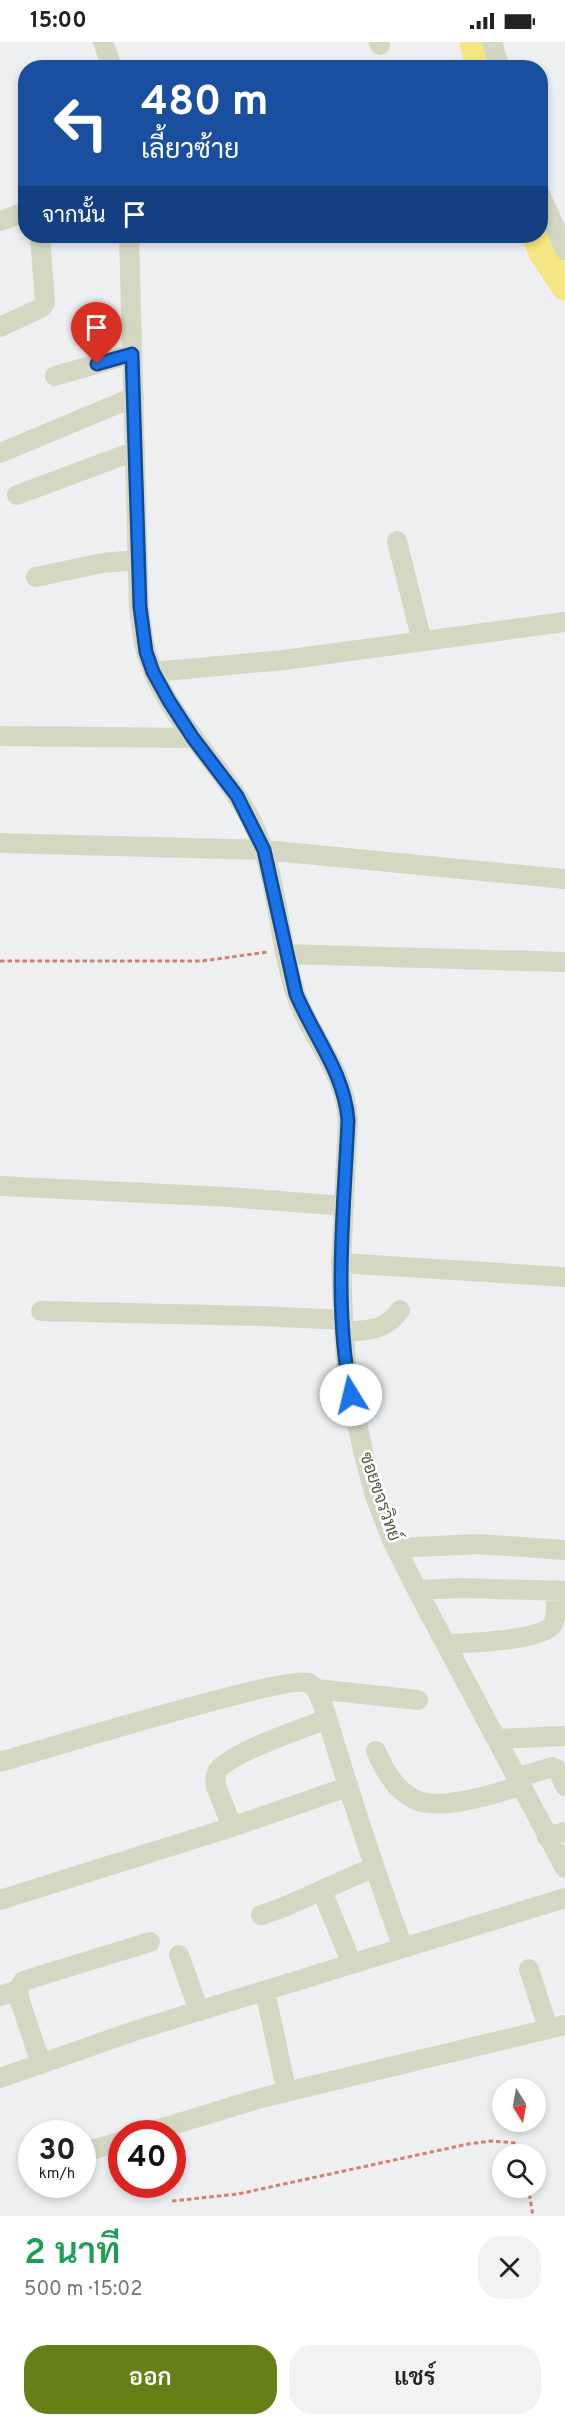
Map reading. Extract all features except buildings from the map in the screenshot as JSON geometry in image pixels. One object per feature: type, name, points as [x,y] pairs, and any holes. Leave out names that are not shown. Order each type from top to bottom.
[{"type":"street","points":[[103,42],[109,60]]},
{"type":"street","points":[[492,42],[498,60]]},
{"type":"street","points":[[548,212],[565,250]]},
{"type":"street","points":[[0,221],[18,215]]},
{"type":"street","points":[[0,327],[41,308],[45,303],[41,243]]},
{"type":"street","name":"ซอยขจรวิทย์","points":[[129,243],[142,632],[153,672],[193,738],[237,796],[264,850],[296,994],[332,1063],[347,1101],[341,1263],[347,1376],[375,1496],[396,1548],[518,1782],[556,1834],[562,1859]]},
{"type":"street","points":[[55,376],[132,354]]},
{"type":"street","points":[[0,453],[134,397]]},
{"type":"street","points":[[17,495],[135,451]]},
{"type":"street","points":[[398,541],[422,641]]},
{"type":"street","points":[[36,577],[102,563],[138,560]]},
{"type":"street","points":[[153,672],[284,660],[565,622]]},
{"type":"street","points":[[0,736],[193,738]]},
{"type":"street","points":[[0,843],[264,850],[565,879]]},
{"type":"street","points":[[285,952],[565,962]]},
{"type":"street","points":[[0,1186],[228,1197],[344,1206]]},
{"type":"street","points":[[341,1263],[565,1277]]},
{"type":"street","points":[[41,1311],[261,1316],[372,1330],[385,1326],[400,1310]]},
{"type":"street","points":[[396,1548],[478,1544],[565,1550]]},
{"type":"street","points":[[417,1590],[462,1588],[561,1591],[553,1623],[539,1633],[446,1644]]},
{"type":"street","points":[[0,1762],[240,1694],[289,1682],[309,1683],[316,1689],[327,1719],[347,1787],[403,1948]]},
{"type":"street","points":[[316,1689],[418,1700]]},
{"type":"street","points":[[232,1827],[216,1786],[215,1779],[218,1770],[241,1753],[327,1719]]},
{"type":"street","points":[[497,1739],[565,1736]]},
{"type":"street","points":[[376,1751],[384,1770],[399,1789],[413,1800],[425,1803],[462,1802],[485,1797],[552,1767],[558,1770],[565,1786]]},
{"type":"street","points":[[0,1900],[232,1827],[347,1787]]},
{"type":"street","points":[[261,1915],[374,1867]]},
{"type":"street","points":[[322,1891],[352,1964]]},
{"type":"street","points":[[0,2078],[137,2030],[565,1898]]},
{"type":"street","points":[[41,2064],[9,1993],[23,1981],[150,1942]]},
{"type":"street","points":[[179,1955],[199,2011]]},
{"type":"street","points":[[186,2121],[261,2098],[556,2026],[529,1969]]},
{"type":"street","points":[[265,1991],[284,2079]]},
{"type":"path","points":[[0,961],[202,961],[285,952]]},
{"type":"path","points":[[172,2201],[238,2194],[468,2144],[491,2141],[517,2144]]},
{"type":"path","points":[[530,2198],[533,2216]]},
{"type":"waterway","points":[[473,42],[478,60]]},
{"type":"waterway","points":[[538,243],[541,251],[565,287]]},
{"type":"route","points":[[97,364],[132,354],[140,607],[146,652],[153,672],[169,701],[193,738],[237,796],[252,823],[264,850],[285,954],[296,994],[341,1081],[347,1101],[341,1298],[347,1376],[351,1395]]}]
